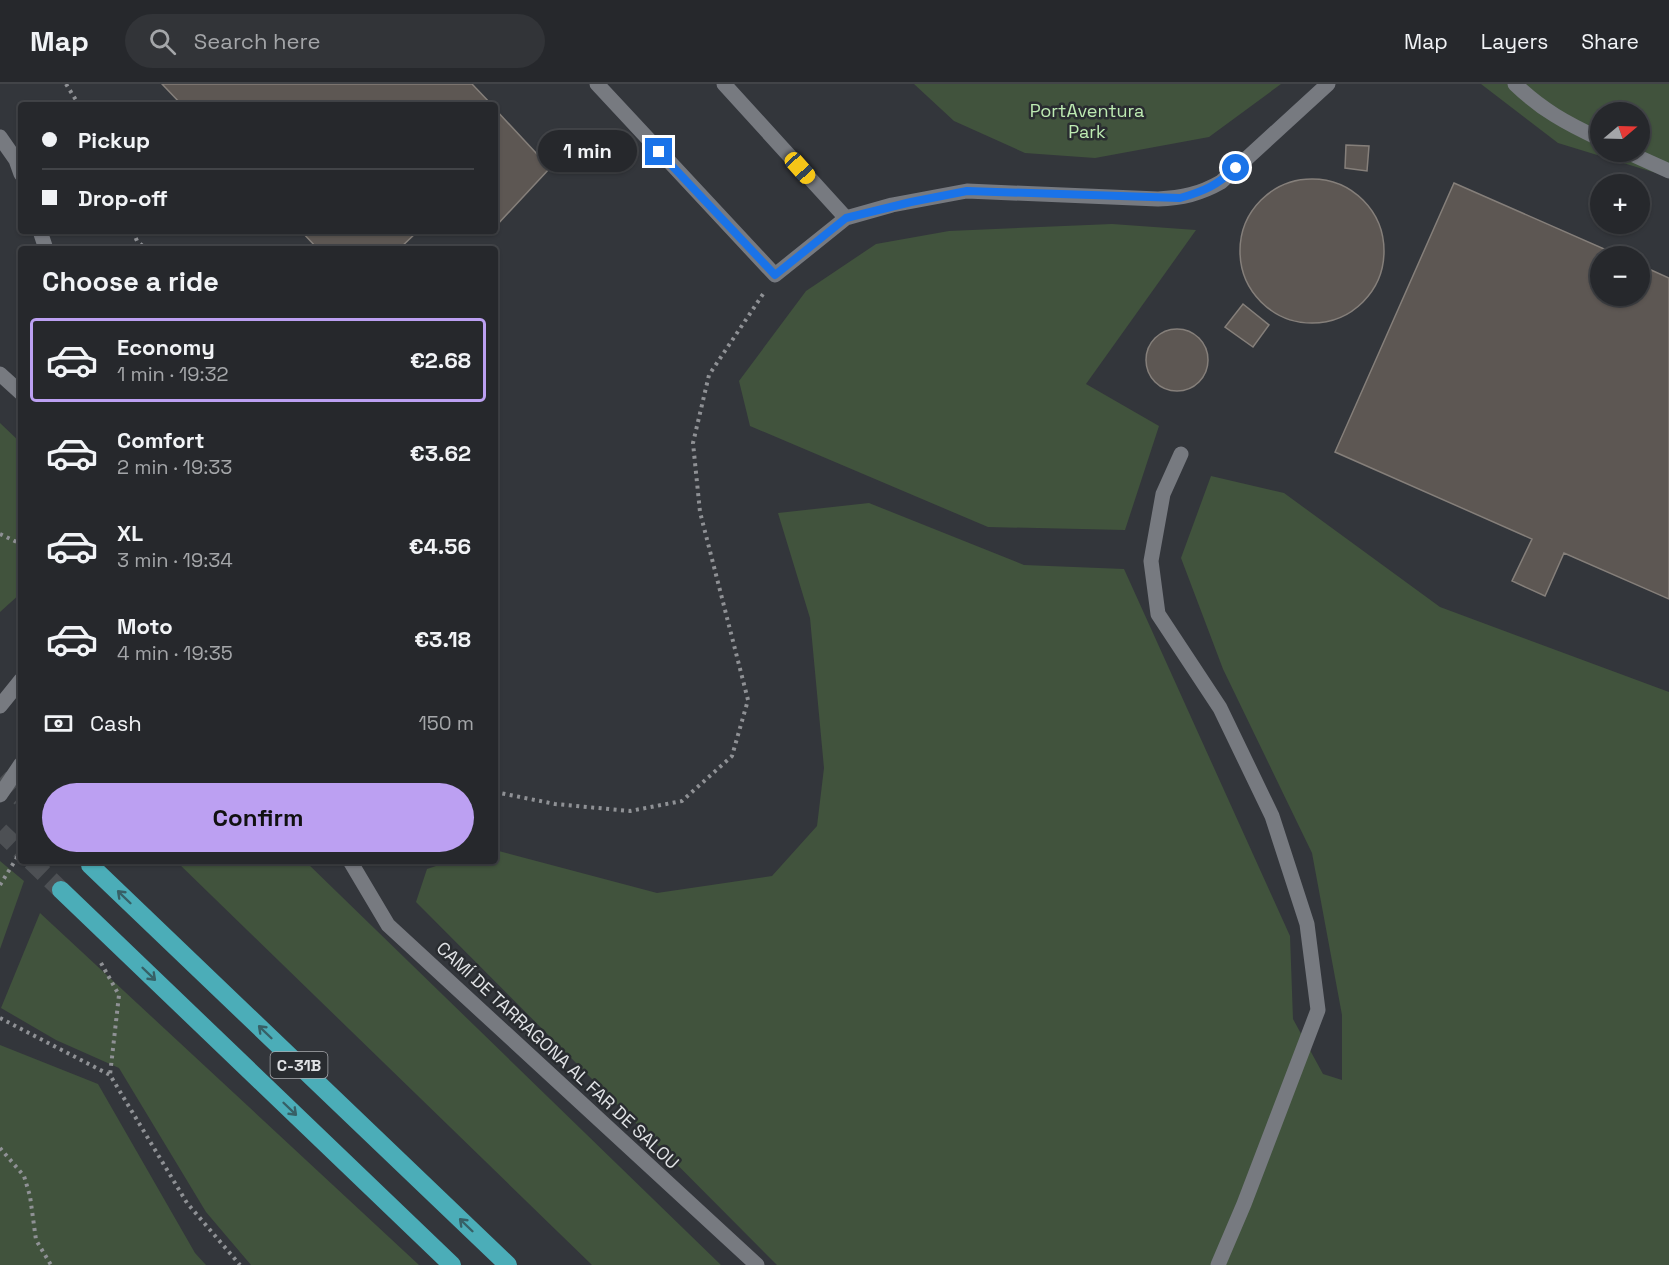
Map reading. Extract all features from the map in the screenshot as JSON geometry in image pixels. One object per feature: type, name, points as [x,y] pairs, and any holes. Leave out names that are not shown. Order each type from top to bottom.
[{"type":"highway","name":"C-31B","points":[[90,865],[508,1265]]},
{"type":"highway","name":"C-31B","points":[[61,890],[452,1265]]},
{"type":"street","points":[[597,84],[775,275],[846,218],[967,191],[1158,199],[1180,198],[1204,192],[1221,182],[1328,84]]},
{"type":"street","points":[[724,84],[846,218]]},
{"type":"street","points":[[1515,84],[1536,104],[1559,120],[1590,134]]},
{"type":"street","points":[[0,137],[18,166]]},
{"type":"street","points":[[1649,162],[1669,171]]},
{"type":"street","points":[[0,374],[18,390]]},
{"type":"street","points":[[1181,454],[1163,494],[1151,561],[1158,614],[1220,708],[1272,816],[1307,924],[1318,1010],[1244,1204],[1218,1265]]},
{"type":"street","points":[[0,706],[18,684]]},
{"type":"street","points":[[0,795],[18,768]]},
{"type":"street","name":"CAMÍ DE TARRAGONA AL FAR DE SALOU","points":[[352,864],[388,925],[757,1265]]},
{"type":"path","points":[[66,84],[77,102]]},
{"type":"path","points":[[134,234],[143,246]]},
{"type":"path","points":[[498,793],[555,804],[630,811],[682,801],[732,756],[748,700],[700,512],[693,443],[709,375],[775,275]]},
{"type":"path","points":[[0,534],[18,543]]},
{"type":"path","points":[[0,885],[18,856]]},
{"type":"path","points":[[97,957],[119,995],[110,1075]]},
{"type":"path","points":[[0,1018],[110,1075],[187,1203],[240,1265]]},
{"type":"path","points":[[0,1148],[24,1176],[30,1196],[36,1240],[51,1265]]},
{"type":"green space","name":"PortAventura Park","points":[[914,84],[1281,84],[1209,137],[1095,158],[1025,153],[954,121]]},
{"type":"green space","points":[[1481,84],[1669,84],[1669,177],[1620,162],[1650,162],[1650,102],[1590,102],[1590,153],[1558,143]]},
{"type":"green space","points":[[1112,224],[1196,230],[1086,384],[1159,426],[1125,530],[988,527],[750,426],[739,381],[806,291],[876,244],[949,231]]},
{"type":"green space","points":[[0,423],[18,440],[18,596],[0,612]]},
{"type":"green space","points":[[1211,476],[1284,493],[1440,607],[1669,692],[1669,1265],[777,1265],[416,902],[427,869],[442,864],[498,864],[498,851],[657,893],[772,876],[817,826],[824,768],[810,618],[778,513],[869,503],[1024,565],[1124,569],[1290,936],[1293,1019],[1323,1074],[1342,1080],[1342,1015],[1312,853],[1223,669],[1181,558]]},
{"type":"green space","points":[[0,861],[24,881],[0,949]]},
{"type":"green space","points":[[179,864],[308,864],[721,1265],[592,1265]]},
{"type":"green space","points":[[40,913],[419,1265],[251,1265],[206,1212],[119,1068],[56,1040],[1,1008]]},
{"type":"green space","points":[[0,1045],[98,1084],[195,1253],[206,1265],[0,1265]]},
{"type":"building","points":[[162,84],[472,84],[489,102],[179,102]]},
{"type":"building","points":[[498,112],[550,168],[498,224]]},
{"type":"building","points":[[1346,145],[1369,146],[1367,171],[1345,168]]},
{"type":"building","points":[[1312,179],[1340,184],[1363,200],[1379,223],[1384,251],[1379,279],[1363,302],[1340,318],[1312,323],[1284,318],[1261,302],[1245,279],[1240,251],[1245,223],[1261,200],[1284,184]]},
{"type":"building","points":[[1454,183],[1597,246],[1590,246],[1590,306],[1650,306],[1650,269],[1669,278],[1669,599],[1564,553],[1545,596],[1512,581],[1532,539],[1335,452]]},
{"type":"building","points":[[304,234],[415,234],[402,246],[315,246]]},
{"type":"building","points":[[1243,304],[1269,325],[1253,347],[1225,327]]},
{"type":"building","points":[[1177,329],[1189,331],[1199,338],[1206,348],[1208,360],[1206,372],[1199,382],[1189,389],[1177,391],[1165,389],[1155,382],[1148,372],[1146,360],[1148,348],[1155,338],[1165,331]]},
{"type":"tunnel","points":[[0,778],[18,795]]},
{"type":"tunnel","points":[[0,831],[18,848]]},
{"type":"tunnel","points":[[34,864],[61,890]]},
{"type":"route","points":[[659,152],[775,275],[846,218],[892,206],[967,191],[1180,198],[1204,192],[1221,182],[1236,168]]}]
